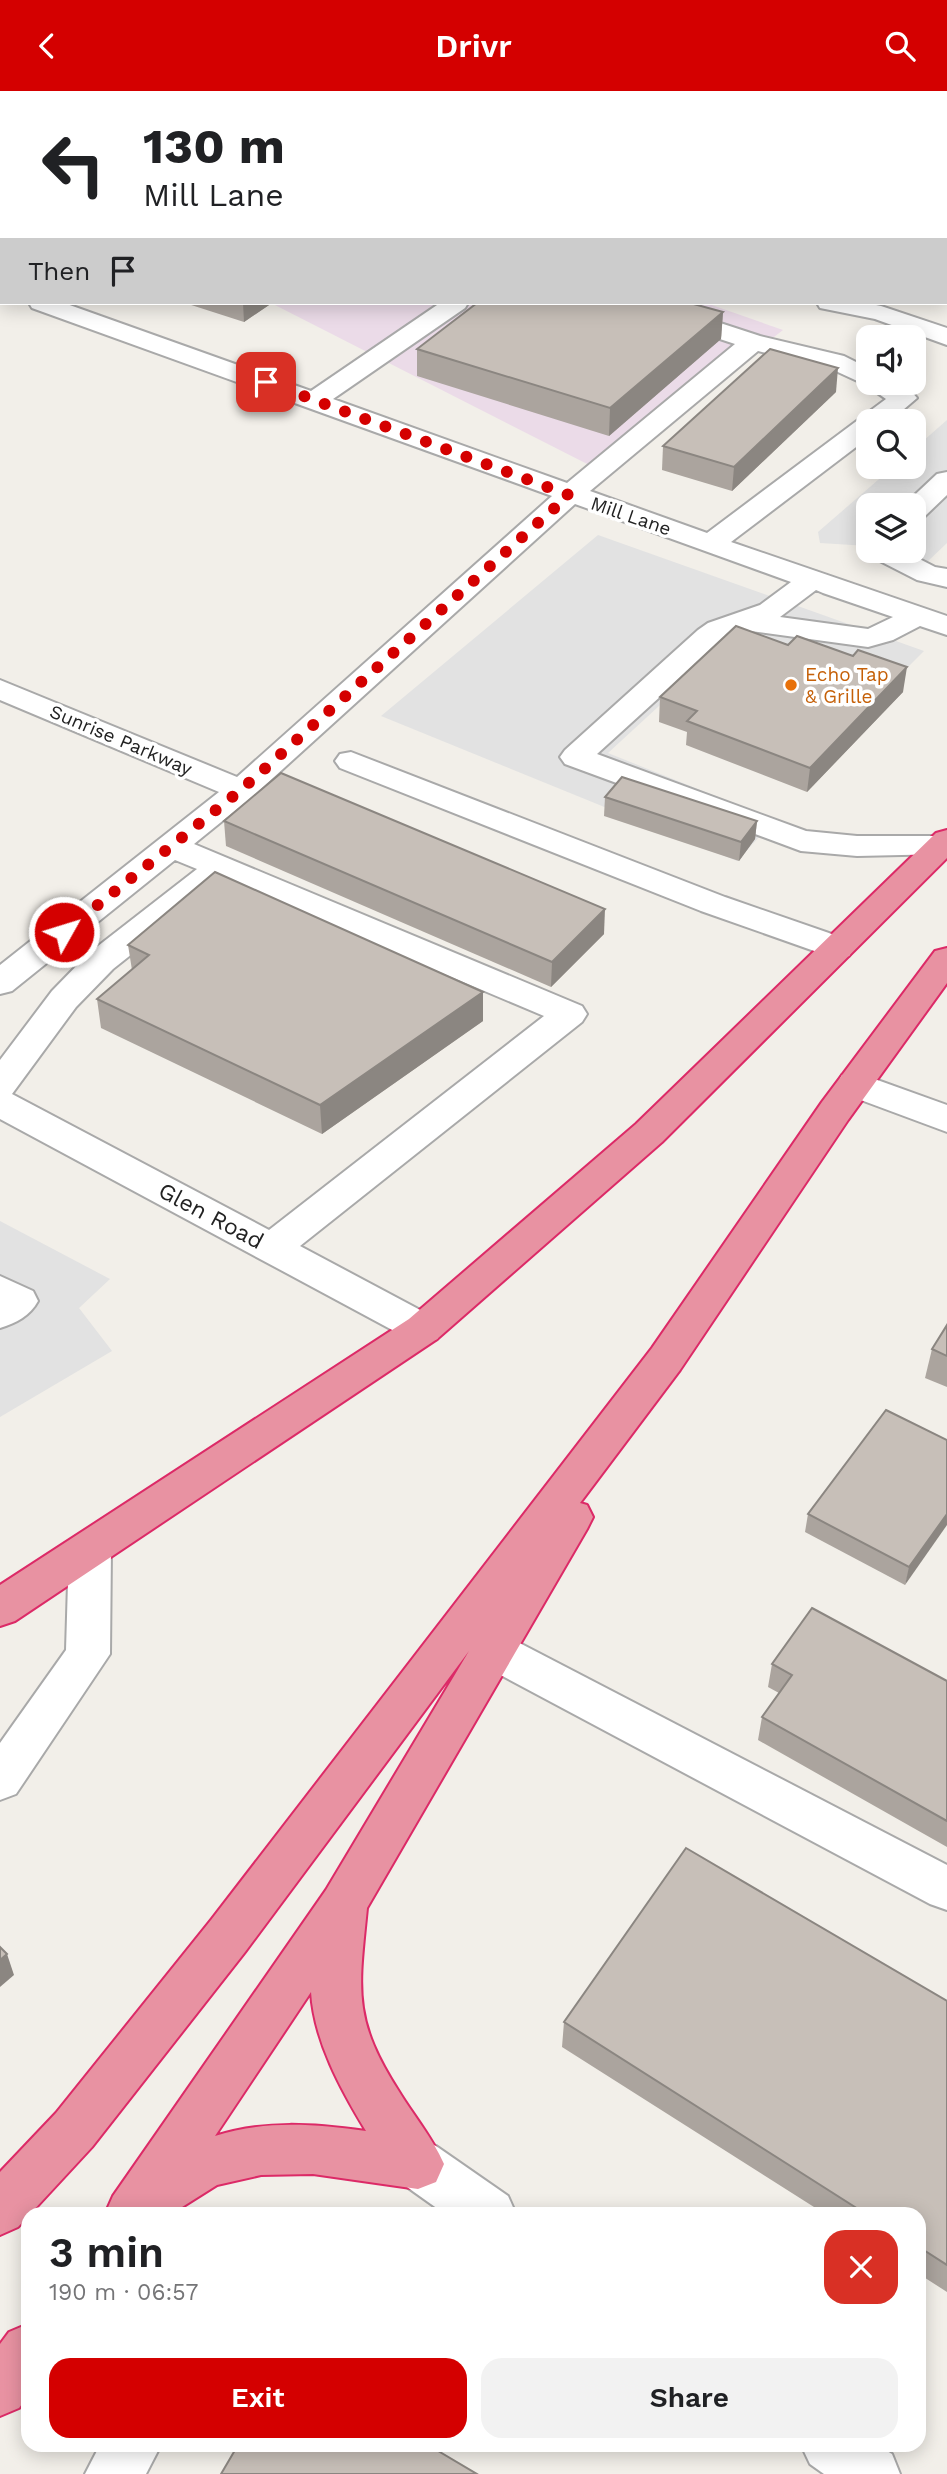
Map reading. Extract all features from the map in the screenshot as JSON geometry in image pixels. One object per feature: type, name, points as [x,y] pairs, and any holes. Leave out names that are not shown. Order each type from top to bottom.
[{"type":"highway","points":[[0,1608],[423,1329],[649,1133],[945,843]]},
{"type":"highway","points":[[0,2209],[74,2130],[228,1935],[666,1359],[855,1084],[944,968]]},
{"type":"highway","points":[[136,2207],[343,1905],[666,1359]]},
{"type":"highway","points":[[343,1905],[336,1999],[349,2048],[369,2090],[418,2164]]},
{"type":"highway","points":[[138,2207],[209,2162],[258,2150],[318,2149],[418,2164]]},
{"type":"highway","points":[[0,2389],[21,2360]]},
{"type":"street","name":"Mill Lane","points":[[47,305],[316,399],[569,495],[947,626]]},
{"type":"street","points":[[316,399],[453,305]]},
{"type":"street","points":[[641,305],[753,342],[835,361],[856,372]]},
{"type":"street","points":[[853,305],[888,308],[947,337]]},
{"type":"street","points":[[0,983],[241,790],[569,495],[753,342]]},
{"type":"street","points":[[889,409],[904,398],[899,395]]},
{"type":"street","points":[[712,543],[856,434]]},
{"type":"street","points":[[926,500],[947,480]]},
{"type":"street","points":[[908,563],[937,576]]},
{"type":"street","points":[[888,606],[937,576]]},
{"type":"street","points":[[813,579],[770,611],[718,629],[708,636],[576,757],[801,841],[857,846],[945,843]]},
{"type":"street","points":[[742,621],[868,638],[883,635],[918,616]]},
{"type":"street","name":"Sunrise Parkway","points":[[0,689],[241,790]]},
{"type":"street","points":[[351,761],[713,904],[837,948]]},
{"type":"street","points":[[171,846],[570,1014],[272,1248]]},
{"type":"street","points":[[0,1085],[64,999],[101,961],[220,867]]},
{"type":"street","points":[[855,1084],[947,1119]]},
{"type":"street","name":"Glen Road","points":[[0,1103],[423,1329]]},
{"type":"street","points":[[0,1290],[19,1301],[0,1313]]},
{"type":"street","points":[[0,1780],[88,1654],[90,1549]]},
{"type":"street","points":[[494,1650],[947,1889]]},
{"type":"street","points":[[418,2164],[480,2207]]},
{"type":"street","points":[[113,2474],[128,2452]]},
{"type":"street","points":[[839,2452],[872,2474]]},
{"type":"shaded area","points":[[275,305],[712,305],[783,330],[601,471]]},
{"type":"shaded area","points":[[947,420],[947,543],[927,562],[926,493],[863,493],[879,479],[926,479],[926,438]]},
{"type":"shaded area","points":[[856,499],[856,545],[820,543],[818,532]]},
{"type":"shaded area","points":[[598,535],[924,651],[891,684],[735,636],[608,753],[775,820],[737,861],[381,716]]},
{"type":"shaded area","points":[[0,1221],[110,1279],[79,1308],[112,1351],[0,1417]]},
{"type":"building","points":[[474,305],[697,305],[723,312],[610,408],[417,349]]},
{"type":"building","points":[[770,349],[838,368],[734,467],[663,446]]},
{"type":"building","points":[[736,626],[788,645],[797,636],[853,656],[858,650],[907,667],[810,768],[687,721],[697,711],[660,697]]},
{"type":"building","points":[[281,773],[605,909],[552,962],[224,821]]},
{"type":"building","points":[[622,777],[757,821],[741,842],[605,797]]},
{"type":"building","points":[[215,872],[483,992],[320,1105],[97,999],[149,955],[128,945]]},
{"type":"building","points":[[947,1325],[947,1356],[932,1349]]},
{"type":"building","points":[[886,1410],[947,1440],[947,1514],[909,1567],[808,1514]]},
{"type":"building","points":[[812,1608],[947,1681],[947,1821],[762,1717],[792,1675],[772,1664]]},
{"type":"building","points":[[686,1848],[947,2001],[947,2265],[926,2252],[926,2207],[855,2207],[564,2022]]},
{"type":"building","points":[[0,1947],[7,1954],[0,1960]]},
{"type":"building","points":[[234,2452],[440,2452],[477,2474],[221,2474]]},
{"type":"place","name":"Echo Tap & Grille","points":[[791,685]]},
{"type":"route","points":[[64,932],[241,790],[569,495],[266,382]]}]
